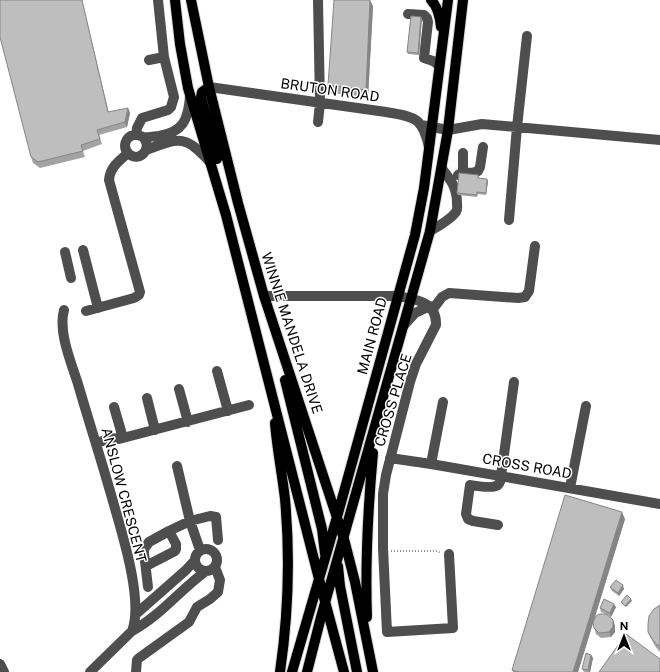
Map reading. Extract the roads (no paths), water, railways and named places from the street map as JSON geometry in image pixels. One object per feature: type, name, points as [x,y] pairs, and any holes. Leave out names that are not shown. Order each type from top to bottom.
[{"type":"main road","name":"WINNIE MANDELA DRIVE","points":[[175,0],[180,44],[191,96],[226,214],[344,672]]},
{"type":"main road","name":"WINNIE MANDELA DRIVE","points":[[191,0],[209,87],[238,203],[280,347],[344,539],[368,642],[373,672]]},
{"type":"main road","points":[[431,0],[439,14],[443,41]]},
{"type":"main road","name":"MAIN ROAD","points":[[292,672],[415,234],[424,188],[428,146],[426,126],[439,65],[448,0]]},
{"type":"main road","name":"MAIN ROAD","points":[[308,672],[326,602],[430,231],[448,130],[463,0]]},
{"type":"main road","points":[[209,87],[202,92],[201,97],[228,205],[226,214]]},
{"type":"main road","points":[[280,347],[284,377],[322,529],[325,558],[326,602]]},
{"type":"main road","points":[[272,389],[276,436],[285,499],[286,526],[286,597],[284,644],[280,672]]},
{"type":"main road","points":[[368,642],[366,580],[367,530],[375,427]]},
{"type":"main road","points":[[337,516],[340,586],[357,672]]},
{"type":"street","points":[[146,150],[147,143],[140,136],[137,128],[142,118],[168,110],[173,104],[174,97],[164,57],[158,0]]},
{"type":"street","points":[[318,0],[320,103],[318,122]]},
{"type":"street","points":[[408,14],[424,15],[427,18],[424,58],[439,65]]},
{"type":"street","points":[[509,220],[527,36]]},
{"type":"street","points":[[149,60],[164,57]]},
{"type":"street","name":"BRUTON ROAD","points":[[209,87],[386,112],[413,117],[426,126],[448,130],[482,124],[660,140]]},
{"type":"street","points":[[191,96],[187,118],[184,124],[178,129],[162,135],[133,135],[127,140],[125,146],[128,153],[138,156],[146,150],[160,145],[183,141],[196,147],[211,162]]},
{"type":"street","points":[[451,180],[463,172],[473,173],[478,171],[483,147]]},
{"type":"street","points":[[86,311],[134,298],[139,295],[140,292],[109,180],[109,173],[113,167],[128,153]]},
{"type":"street","points":[[463,153],[463,172]]},
{"type":"street","points":[[430,231],[445,222],[457,210],[457,193],[455,186],[442,169]]},
{"type":"street","points":[[404,325],[415,313],[431,307],[449,293],[518,298],[524,297],[529,291],[535,246]]},
{"type":"street","points":[[83,250],[98,308]]},
{"type":"street","points":[[65,252],[70,274],[87,264]]},
{"type":"street","points":[[264,296],[397,296],[411,298],[423,302],[431,307]]},
{"type":"street","name":"CROSS PLACE","points":[[431,307],[436,325],[424,347],[412,376],[390,458],[383,494],[383,548],[387,632],[453,628],[446,554]]},
{"type":"street","name":"ANSLOW CRESCENT","points":[[64,310],[62,321],[67,350],[121,526],[130,565],[136,614],[132,631]]},
{"type":"street","points":[[217,371],[228,411]]},
{"type":"street","points":[[470,485],[497,486],[501,476],[514,382]]},
{"type":"street","points":[[179,390],[188,422]]},
{"type":"street","points":[[147,398],[155,430]]},
{"type":"street","points":[[432,464],[443,402]]},
{"type":"street","points":[[97,446],[115,444],[121,439],[250,405]]},
{"type":"street","points":[[570,488],[586,406]]},
{"type":"street","points":[[114,407],[121,439]]},
{"type":"street","name":"CROSS ROAD","points":[[390,458],[660,504]]},
{"type":"street","points":[[177,466],[190,521],[200,550]]},
{"type":"street","points":[[472,471],[466,514],[468,519],[498,525]]},
{"type":"street","points":[[148,587],[144,552],[146,545],[149,542],[190,521],[210,516],[216,517],[218,540]]},
{"type":"street","points":[[146,566],[175,551],[176,544],[168,531]]},
{"type":"street","points":[[136,614],[186,570],[195,560],[197,553],[200,550],[208,549],[214,553],[217,560],[215,567],[220,580],[218,592],[197,607],[189,622],[139,658],[137,660],[136,672]]},
{"type":"street","points":[[195,560],[195,563],[199,569],[206,571]]},
{"type":"street","points":[[90,672],[132,631],[142,626],[162,610],[193,580],[215,567]]},
{"type":"street","points":[[152,599],[162,610]]},
{"type":"street","points":[[0,664],[4,672]]}]
